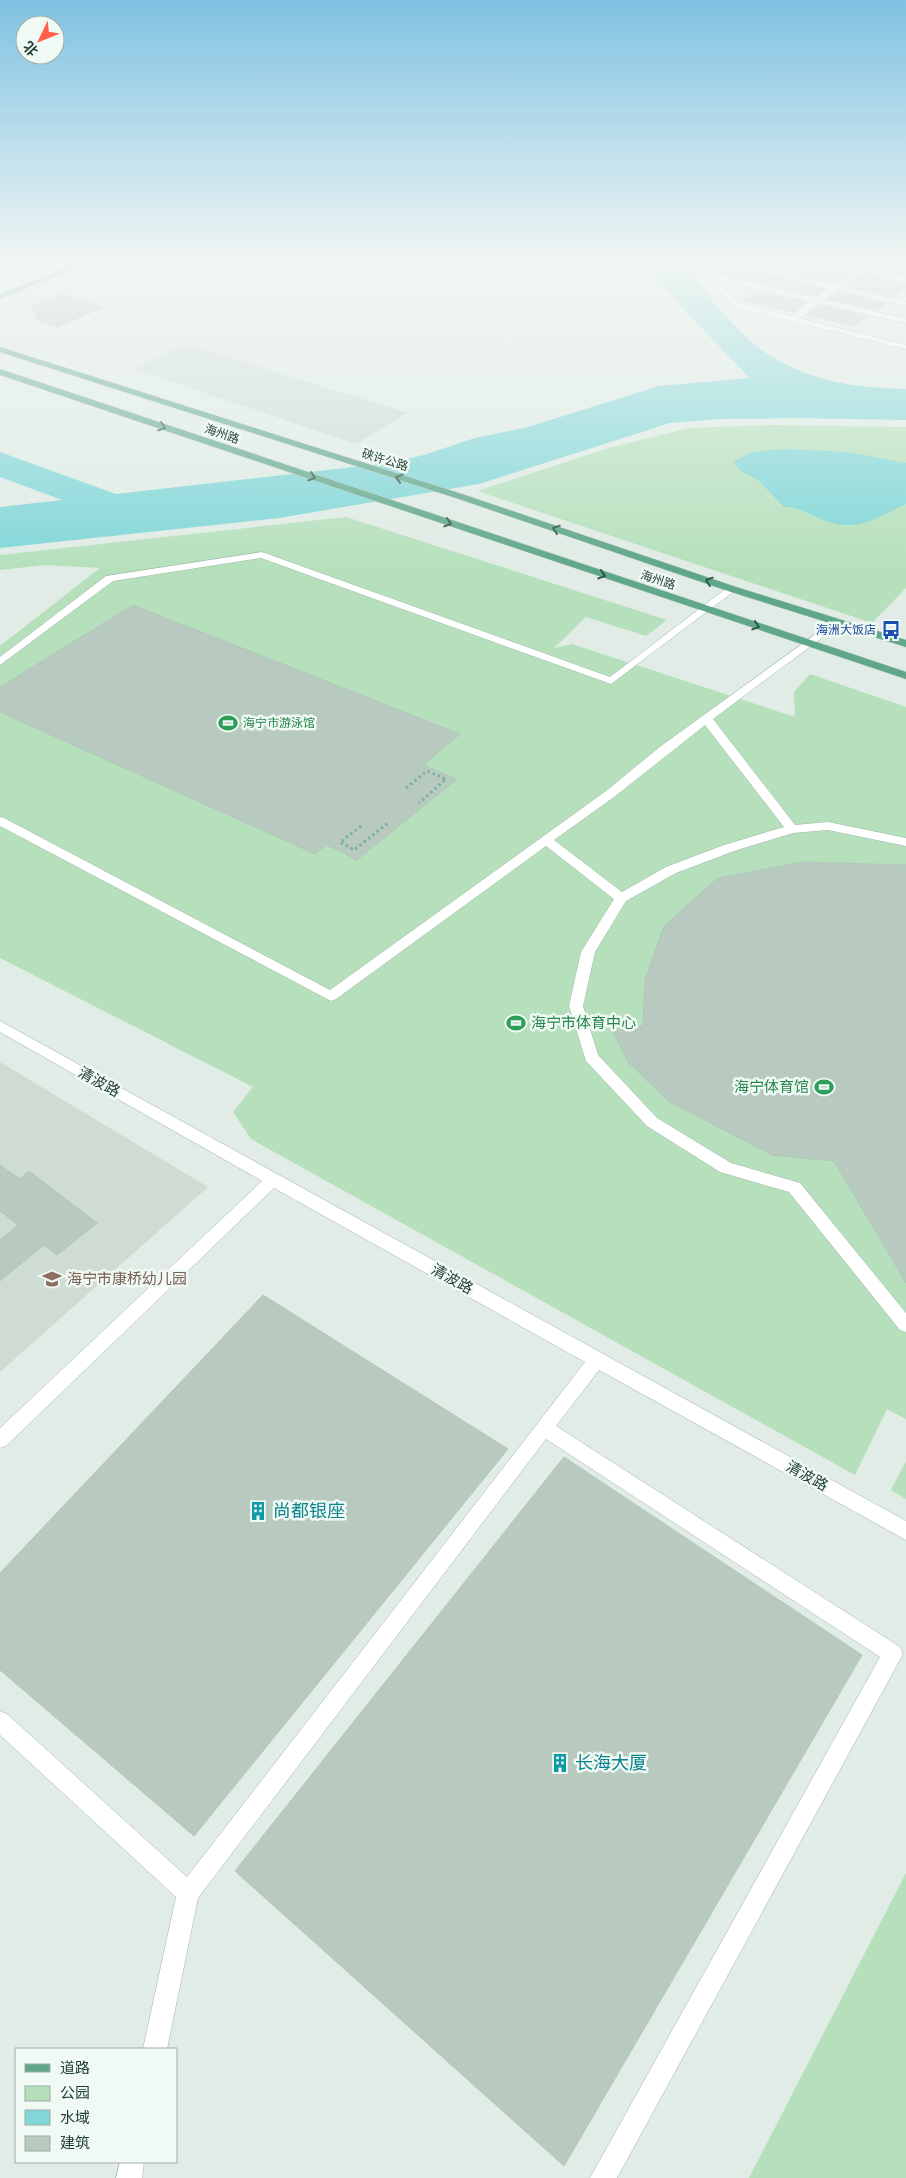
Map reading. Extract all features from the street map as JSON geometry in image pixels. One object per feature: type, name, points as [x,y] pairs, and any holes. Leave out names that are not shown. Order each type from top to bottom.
[{"type":"main road","name":"海州路","points":[[51,366],[301,447]]},
{"type":"main road","name":"海州路","points":[[0,372],[906,676]]},
{"type":"main road","name":"硖许公路","points":[[301,447],[462,497]]},
{"type":"main road","name":"海州路","points":[[462,497],[732,589],[906,644]]},
{"type":"street","points":[[0,662],[110,578],[262,555],[611,681],[732,589]]},
{"type":"street","points":[[0,821],[331,996],[610,794],[838,621]]},
{"type":"street","points":[[707,719],[792,829]]},
{"type":"street","points":[[906,842],[828,826],[792,829],[729,848],[671,870],[621,898],[588,952],[576,1006],[591,1057],[652,1122],[726,1168],[794,1187],[906,1325]]},
{"type":"street","points":[[546,840],[621,898]]},
{"type":"street","name":"清波路","points":[[0,1026],[273,1180],[906,1531]]},
{"type":"street","points":[[0,1440],[273,1180]]},
{"type":"street","points":[[156,2048],[188,1893],[596,1359]]},
{"type":"street","points":[[544,1428],[893,1654],[603,2178]]},
{"type":"street","points":[[0,1721],[188,1893]]},
{"type":"street","points":[[129,2178],[132,2163]]},
{"type":"path","points":[[406,788],[426,771],[446,779],[419,802]]},
{"type":"path","points":[[361,826],[340,842],[354,850],[388,823]]},
{"type":"shaded area","points":[[141,366],[255,366],[408,413],[356,444],[134,369]]},
{"type":"shaded area","name":"海宁市康桥幼儿园","points":[[0,1062],[208,1187],[0,1372]]},
{"type":"green space","points":[[771,425],[906,427],[906,588],[872,623],[477,491],[612,447],[689,428]]},
{"type":"green space","name":"海宁市体育中心","points":[[346,517],[667,620],[646,636],[586,617],[554,648],[572,644],[795,717],[794,692],[810,674],[906,707],[906,1419],[887,1409],[855,1475],[251,1139],[233,1112],[253,1087],[0,958],[0,646],[100,568],[44,565],[0,570],[0,555]]},
{"type":"green space","points":[[906,1461],[906,1499],[891,1490]]},
{"type":"green space","points":[[906,1873],[906,2178],[749,2178]]},
{"type":"water","points":[[738,366],[788,366],[819,378],[836,382],[906,389],[906,420],[796,418],[718,419],[670,423],[479,484],[279,518],[0,548],[0,507],[62,500],[0,477],[0,452],[116,494],[389,463],[424,455],[475,438],[528,427],[659,386],[750,378]]},
{"type":"water","points":[[783,449],[849,452],[906,463],[906,504],[873,520],[854,525],[831,523],[806,512],[784,507],[758,480],[742,472],[733,462],[753,452]]},
{"type":"building","name":"海宁市游泳馆","points":[[133,605],[460,734],[423,765],[457,779],[357,860],[327,845],[315,854],[0,712],[0,687]]},
{"type":"building","name":"海宁体育馆","points":[[803,862],[906,865],[906,1283],[834,1161],[772,1155],[668,1101],[628,1062],[612,1030],[643,1026],[645,980],[664,926],[718,878]]},
{"type":"building","points":[[0,1165],[20,1179],[29,1171],[97,1223],[57,1255],[44,1245],[0,1281],[0,1240],[18,1225],[0,1211]]},
{"type":"building","name":"尚都银座","points":[[263,1295],[508,1449],[194,1836],[0,1670],[0,1573]]},
{"type":"building","name":"长海大厦","points":[[564,1457],[862,1655],[564,2166],[235,1871]]},
{"type":"place","name":"海洲大饭店","points":[[891,630]]},
{"type":"place","name":"海宁市游泳馆","points":[[228,723]]},
{"type":"place","name":"海宁市体育中心","points":[[516,1023]]},
{"type":"place","name":"海宁体育馆","points":[[824,1087]]},
{"type":"place","name":"海宁市康桥幼儿园","points":[[52,1279]]},
{"type":"place","name":"尚都银座","points":[[258,1511]]},
{"type":"place","name":"长海大厦","points":[[560,1763]]}]
